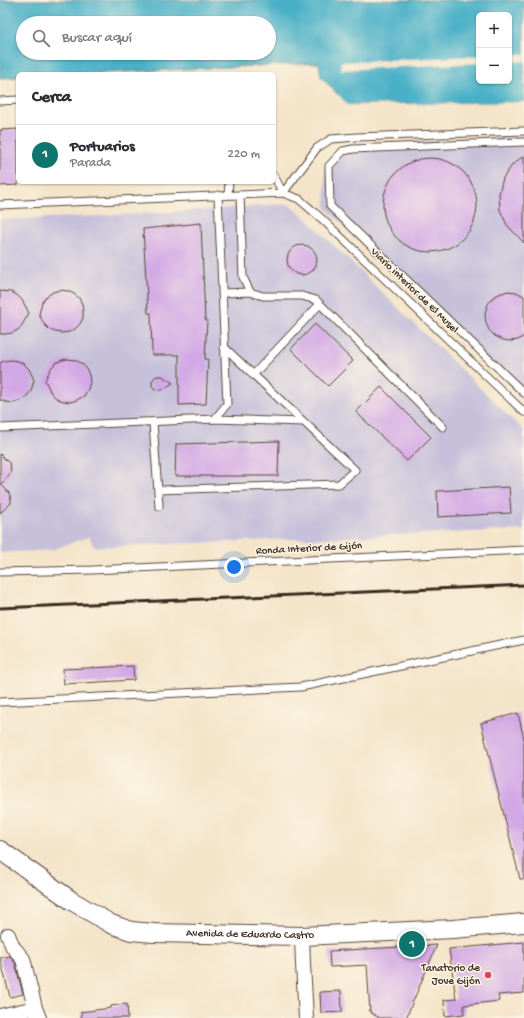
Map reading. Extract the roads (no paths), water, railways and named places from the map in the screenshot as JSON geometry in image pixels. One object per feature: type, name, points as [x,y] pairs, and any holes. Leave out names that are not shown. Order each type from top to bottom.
[{"type":"street","name":"Avenida de Eduardo Castro","points":[[0,850],[91,913],[111,924],[131,931],[154,933],[302,936],[453,929],[524,923]]},
{"type":"street","points":[[0,1016],[37,1013],[23,959],[13,946],[8,935]]},
{"type":"street","points":[[302,936],[306,1018]]},
{"type":"lane","points":[[0,101],[16,100]]},
{"type":"lane","points":[[0,206],[283,193],[318,148],[331,139],[524,131]]},
{"type":"lane","points":[[524,142],[352,149],[343,151],[329,166],[330,206],[524,393]]},
{"type":"lane","points":[[276,180],[283,193]]},
{"type":"lane","points":[[228,184],[228,195]]},
{"type":"lane","name":"Viario interior de El Musel","points":[[283,193],[299,199],[322,219],[524,412]]},
{"type":"lane","points":[[215,419],[227,404],[218,195]]},
{"type":"lane","points":[[240,195],[243,277],[250,292]]},
{"type":"lane","points":[[222,293],[250,292],[263,296],[302,296],[316,300],[443,427]]},
{"type":"lane","points":[[253,375],[320,304]]},
{"type":"lane","points":[[158,490],[339,484],[355,470],[224,347]]},
{"type":"lane","points":[[0,428],[215,419],[304,422]]},
{"type":"lane","points":[[153,422],[159,506]]},
{"type":"lane","name":"Ronda Interior de Gijón","points":[[0,572],[92,570],[524,550]]},
{"type":"lane","points":[[0,702],[301,687],[524,640]]},
{"type":"water","points":[[0,0],[524,0],[524,102],[348,105],[321,77],[319,63],[122,72],[16,72],[16,77],[0,78]]},
{"type":"railway","points":[[0,608],[524,585]]},
{"type":"place","name":"Portuarios","points":[[412,944]]},
{"type":"place","name":"Tanatorio de Jove Gijón","points":[[488,975]]}]
